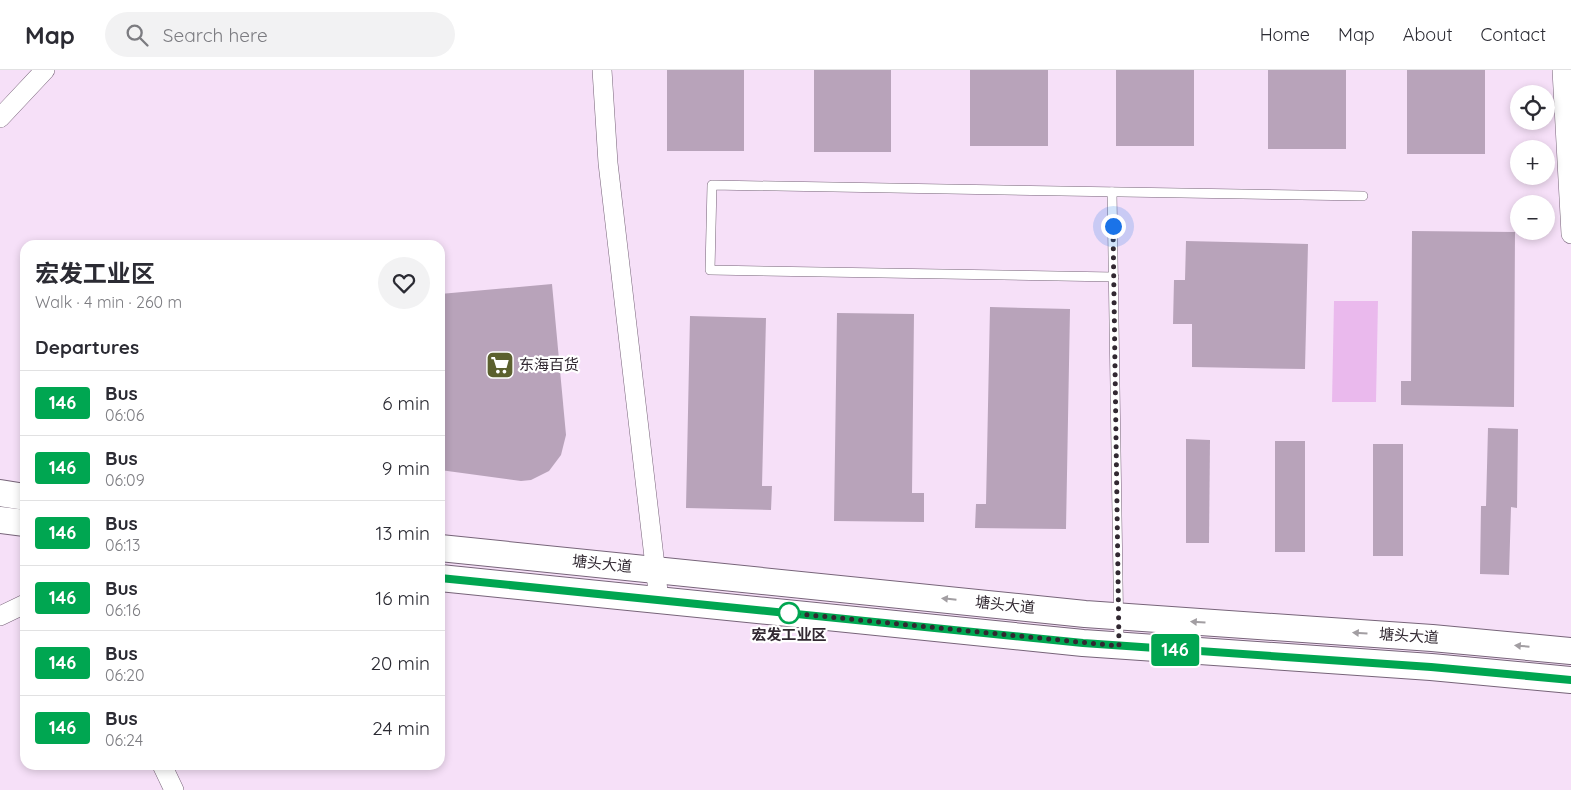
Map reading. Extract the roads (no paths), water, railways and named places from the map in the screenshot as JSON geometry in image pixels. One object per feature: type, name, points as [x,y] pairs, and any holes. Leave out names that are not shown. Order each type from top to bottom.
[{"type":"main road","points":[[0,494],[20,496]]},
{"type":"main road","points":[[0,520],[20,522]]},
{"type":"main road","name":"塘头大道","points":[[445,549],[1119,616],[1432,638],[1571,651]]},
{"type":"main road","name":"塘头大道","points":[[445,579],[1119,646],[1431,667],[1571,680]]},
{"type":"street","points":[[0,118],[45,70]]},
{"type":"street","points":[[602,70],[608,163],[659,600]]},
{"type":"street","points":[[1562,70],[1571,234]]},
{"type":"street","points":[[0,616],[20,606]]},
{"type":"street","points":[[164,770],[174,790]]},
{"type":"lane","points":[[1114,277],[710,270],[712,185],[1363,196]]},
{"type":"lane","points":[[1112,192],[1119,646]]},
{"type":"place","name":"东海百货","points":[[500,365]]},
{"type":"place","name":"宏发工业区","points":[[789,613]]}]
